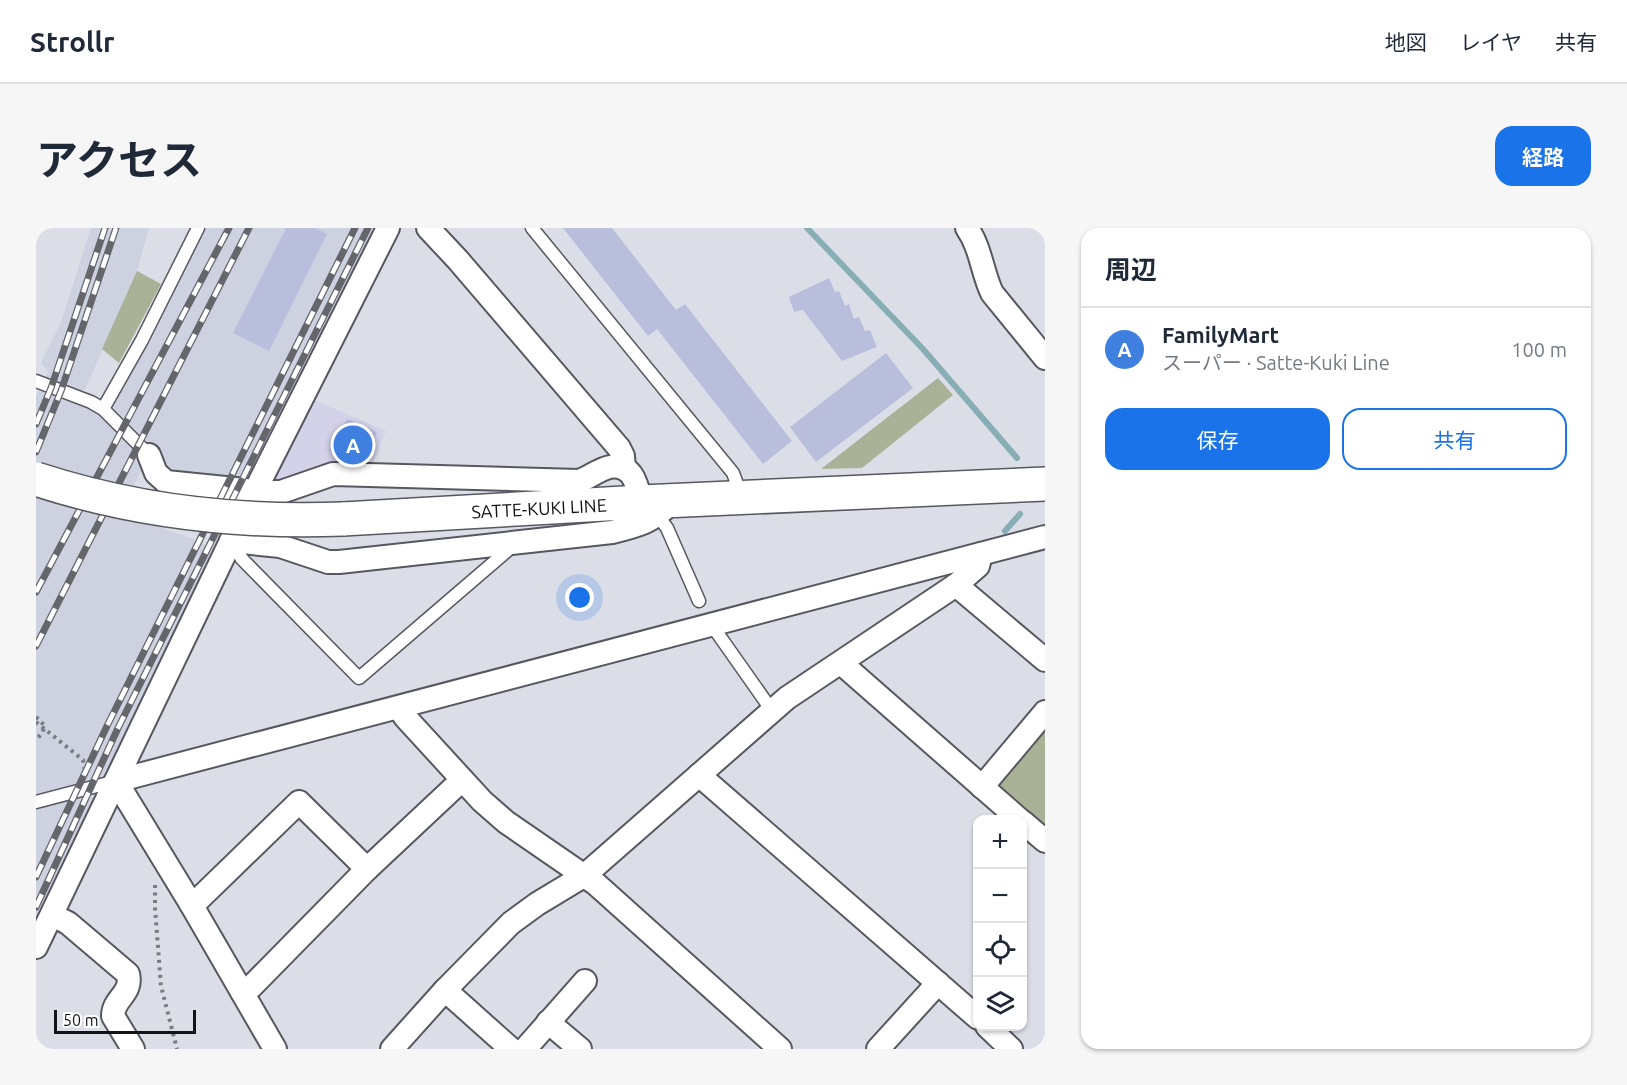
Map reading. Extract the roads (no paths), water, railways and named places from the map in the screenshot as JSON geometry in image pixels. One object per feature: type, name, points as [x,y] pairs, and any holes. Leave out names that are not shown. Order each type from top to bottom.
[{"type":"main road","name":"SATTE-KUKI LINE","points":[[36,479],[107,498],[195,513],[258,519],[342,519],[657,506],[739,498],[1045,484]]},
{"type":"street","points":[[36,947],[255,491],[387,228]]},
{"type":"street","points":[[428,228],[619,448],[623,456],[624,469]]},
{"type":"street","points":[[967,228],[978,251],[992,293],[1045,358]]},
{"type":"street","points":[[149,455],[156,473],[166,482],[281,492],[333,474],[579,481],[610,467],[624,469],[635,477],[657,506],[648,522],[612,532],[328,562],[280,546],[231,541]]},
{"type":"street","points":[[116,781],[1045,537]]},
{"type":"street","points":[[392,1049],[445,990],[512,923],[537,904],[585,875],[787,698],[957,585],[978,566],[981,554]]},
{"type":"street","points":[[957,585],[1045,660]]},
{"type":"street","points":[[841,663],[1014,815]]},
{"type":"street","points":[[399,708],[462,780],[506,822],[554,857],[585,875],[780,1049]]},
{"type":"street","points":[[982,787],[1045,712]]},
{"type":"street","points":[[699,775],[973,1014]]},
{"type":"street","points":[[242,992],[251,987],[367,869],[462,780]]},
{"type":"street","points":[[116,781],[275,1049]]},
{"type":"street","points":[[191,904],[200,898],[299,802],[367,869]]},
{"type":"street","points":[[1027,826],[1045,841]]},
{"type":"street","points":[[52,915],[68,923],[128,974],[129,987],[116,1005],[113,1016],[133,1049]]},
{"type":"street","points":[[525,1049],[585,981]]},
{"type":"street","points":[[878,1049],[938,983]]},
{"type":"street","points":[[445,990],[511,1049]]},
{"type":"street","points":[[548,1022],[580,1049]]},
{"type":"street","points":[[992,1031],[1011,1049]]},
{"type":"lane","points":[[103,409],[142,340],[198,228]]},
{"type":"lane","points":[[532,228],[733,473],[739,498]]},
{"type":"lane","points":[[36,381],[91,402],[103,409],[149,455]]},
{"type":"lane","points":[[657,506],[699,601]]},
{"type":"lane","points":[[231,541],[242,559],[359,678],[507,551],[511,542]]},
{"type":"lane","points":[[711,624],[773,712]]},
{"type":"lane","points":[[36,802],[116,781]]},
{"type":"waterway","points":[[807,228],[923,349],[1017,458]]},
{"type":"waterway","points":[[1005,531],[1020,514]]},
{"type":"railway","points":[[36,424],[51,388],[105,228]]},
{"type":"railway","points":[[36,452],[61,391],[116,228]]},
{"type":"railway","points":[[36,592],[229,228]]},
{"type":"railway","points":[[36,646],[249,228]]},
{"type":"railway","points":[[36,877],[107,726],[355,228]]},
{"type":"railway","points":[[36,907],[118,728],[368,228]]},
{"type":"place","name":"FamilyMart","points":[[353,445]]}]
